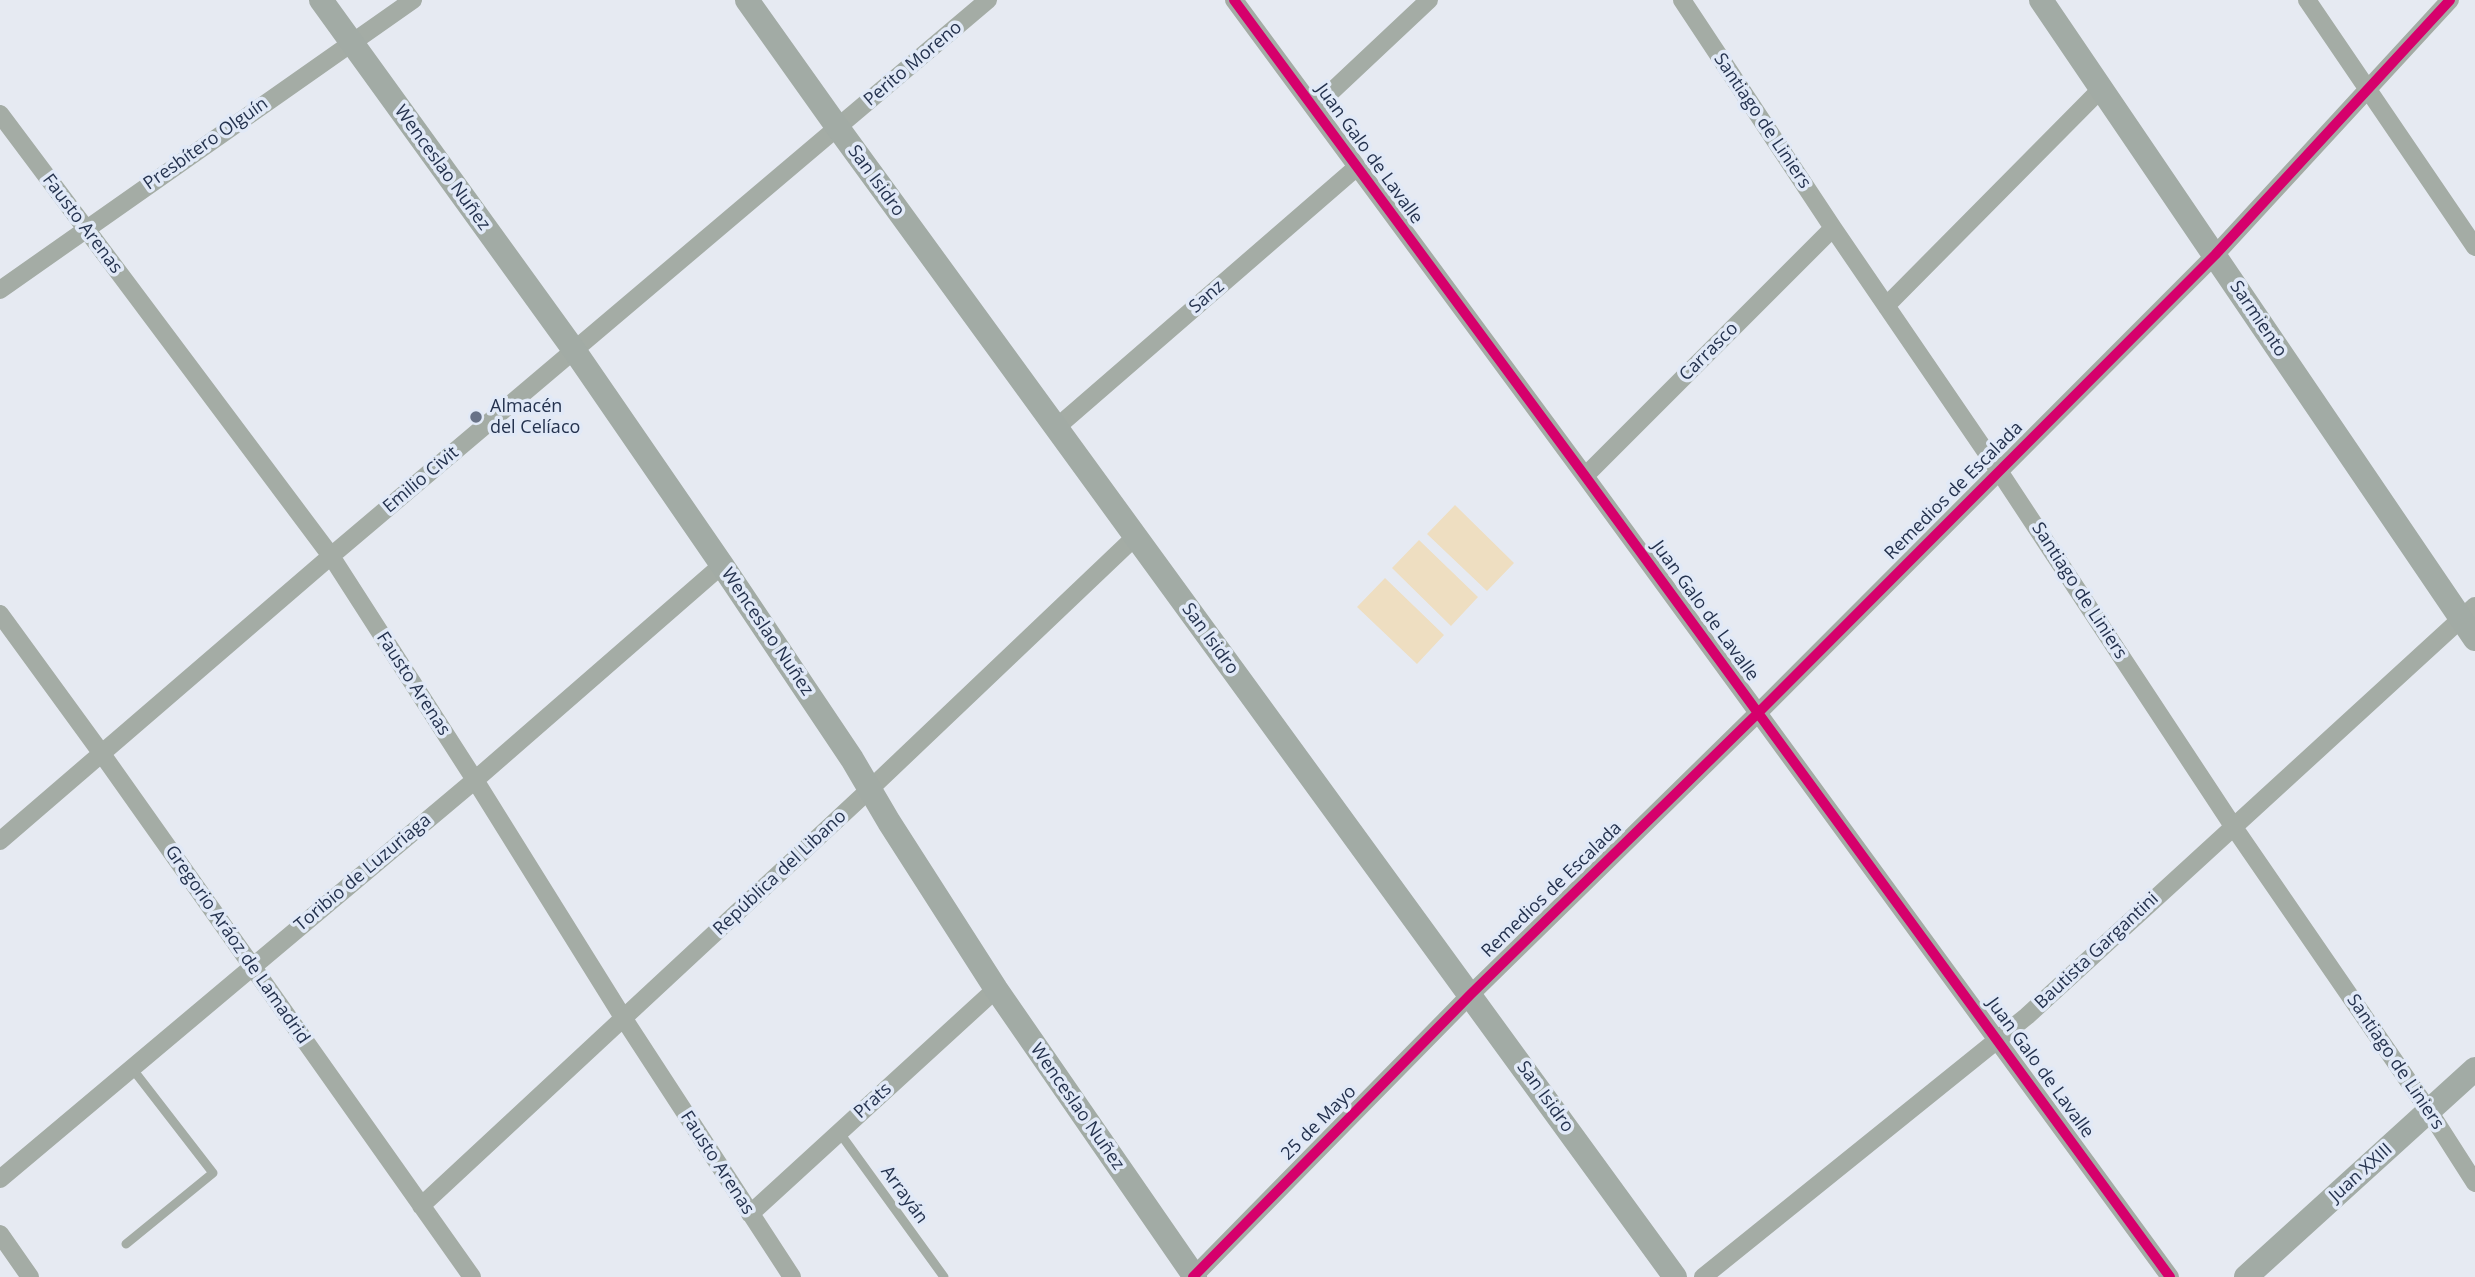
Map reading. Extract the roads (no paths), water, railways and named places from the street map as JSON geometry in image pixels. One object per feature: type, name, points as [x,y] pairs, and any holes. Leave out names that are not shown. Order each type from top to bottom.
[{"type":"street","name":"Wenceslao Nuñez","points":[[321,0],[574,350],[722,565],[870,789],[996,989],[1194,1277]]},
{"type":"street","name":"Presbítero Olguín","points":[[0,290],[413,0]]},
{"type":"street","name":"San Isidro","points":[[747,0],[1675,1277]]},
{"type":"street","name":"Perito Moreno","points":[[838,128],[988,0]]},
{"type":"street","name":"Juan Galo de Lavalle","points":[[1234,0],[2170,1277]]},
{"type":"street","points":[[1314,108],[1429,0]]},
{"type":"street","name":"Santiago de Liniers","points":[[1682,0],[1999,471],[2233,826],[2429,1111],[2475,1183]]},
{"type":"street","name":"Sarmiento","points":[[2041,0],[2215,256],[2470,621]]},
{"type":"street","points":[[2307,0],[2475,247]]},
{"type":"street","name":"Remedios de Escalada","points":[[1471,994],[1757,714],[2215,256],[2450,0]]},
{"type":"street","points":[[1886,306],[2102,89]]},
{"type":"street","name":"Fausto Arenas","points":[[0,114],[331,556],[624,1019],[792,1277]]},
{"type":"street","name":"Emilio Civit","points":[[0,841],[331,556],[838,128]]},
{"type":"street","name":"Sanz","points":[[1057,427],[1357,167]]},
{"type":"street","name":"Carrasco","points":[[1585,476],[1833,228]]},
{"type":"street","name":"República del Libano","points":[[421,1206],[870,789],[1135,537]]},
{"type":"street","name":"Toribio de Luzuriaga","points":[[0,1179],[475,780],[722,565]]},
{"type":"street","name":"Gregorio Aráoz de Lamadrid","points":[[0,614],[472,1277]]},
{"type":"street","name":"Bautista Gargantini","points":[[1703,1277],[2027,1016],[2233,826],[2470,621]]},
{"type":"street","name":"Prats","points":[[750,1214],[996,989]]},
{"type":"street","name":"25 de Mayo","points":[[1194,1277],[1471,994]]},
{"type":"street","name":"Juan XXIII","points":[[2246,1277],[2475,1069]]},
{"type":"street","points":[[0,1234],[30,1277]]},
{"type":"lane","points":[[126,1244],[213,1173],[131,1067]]},
{"type":"lane","name":"Arrayán","points":[[839,1132],[944,1277]]},
{"type":"place","name":"Almacén del Celíaco","points":[[476,417]]}]
